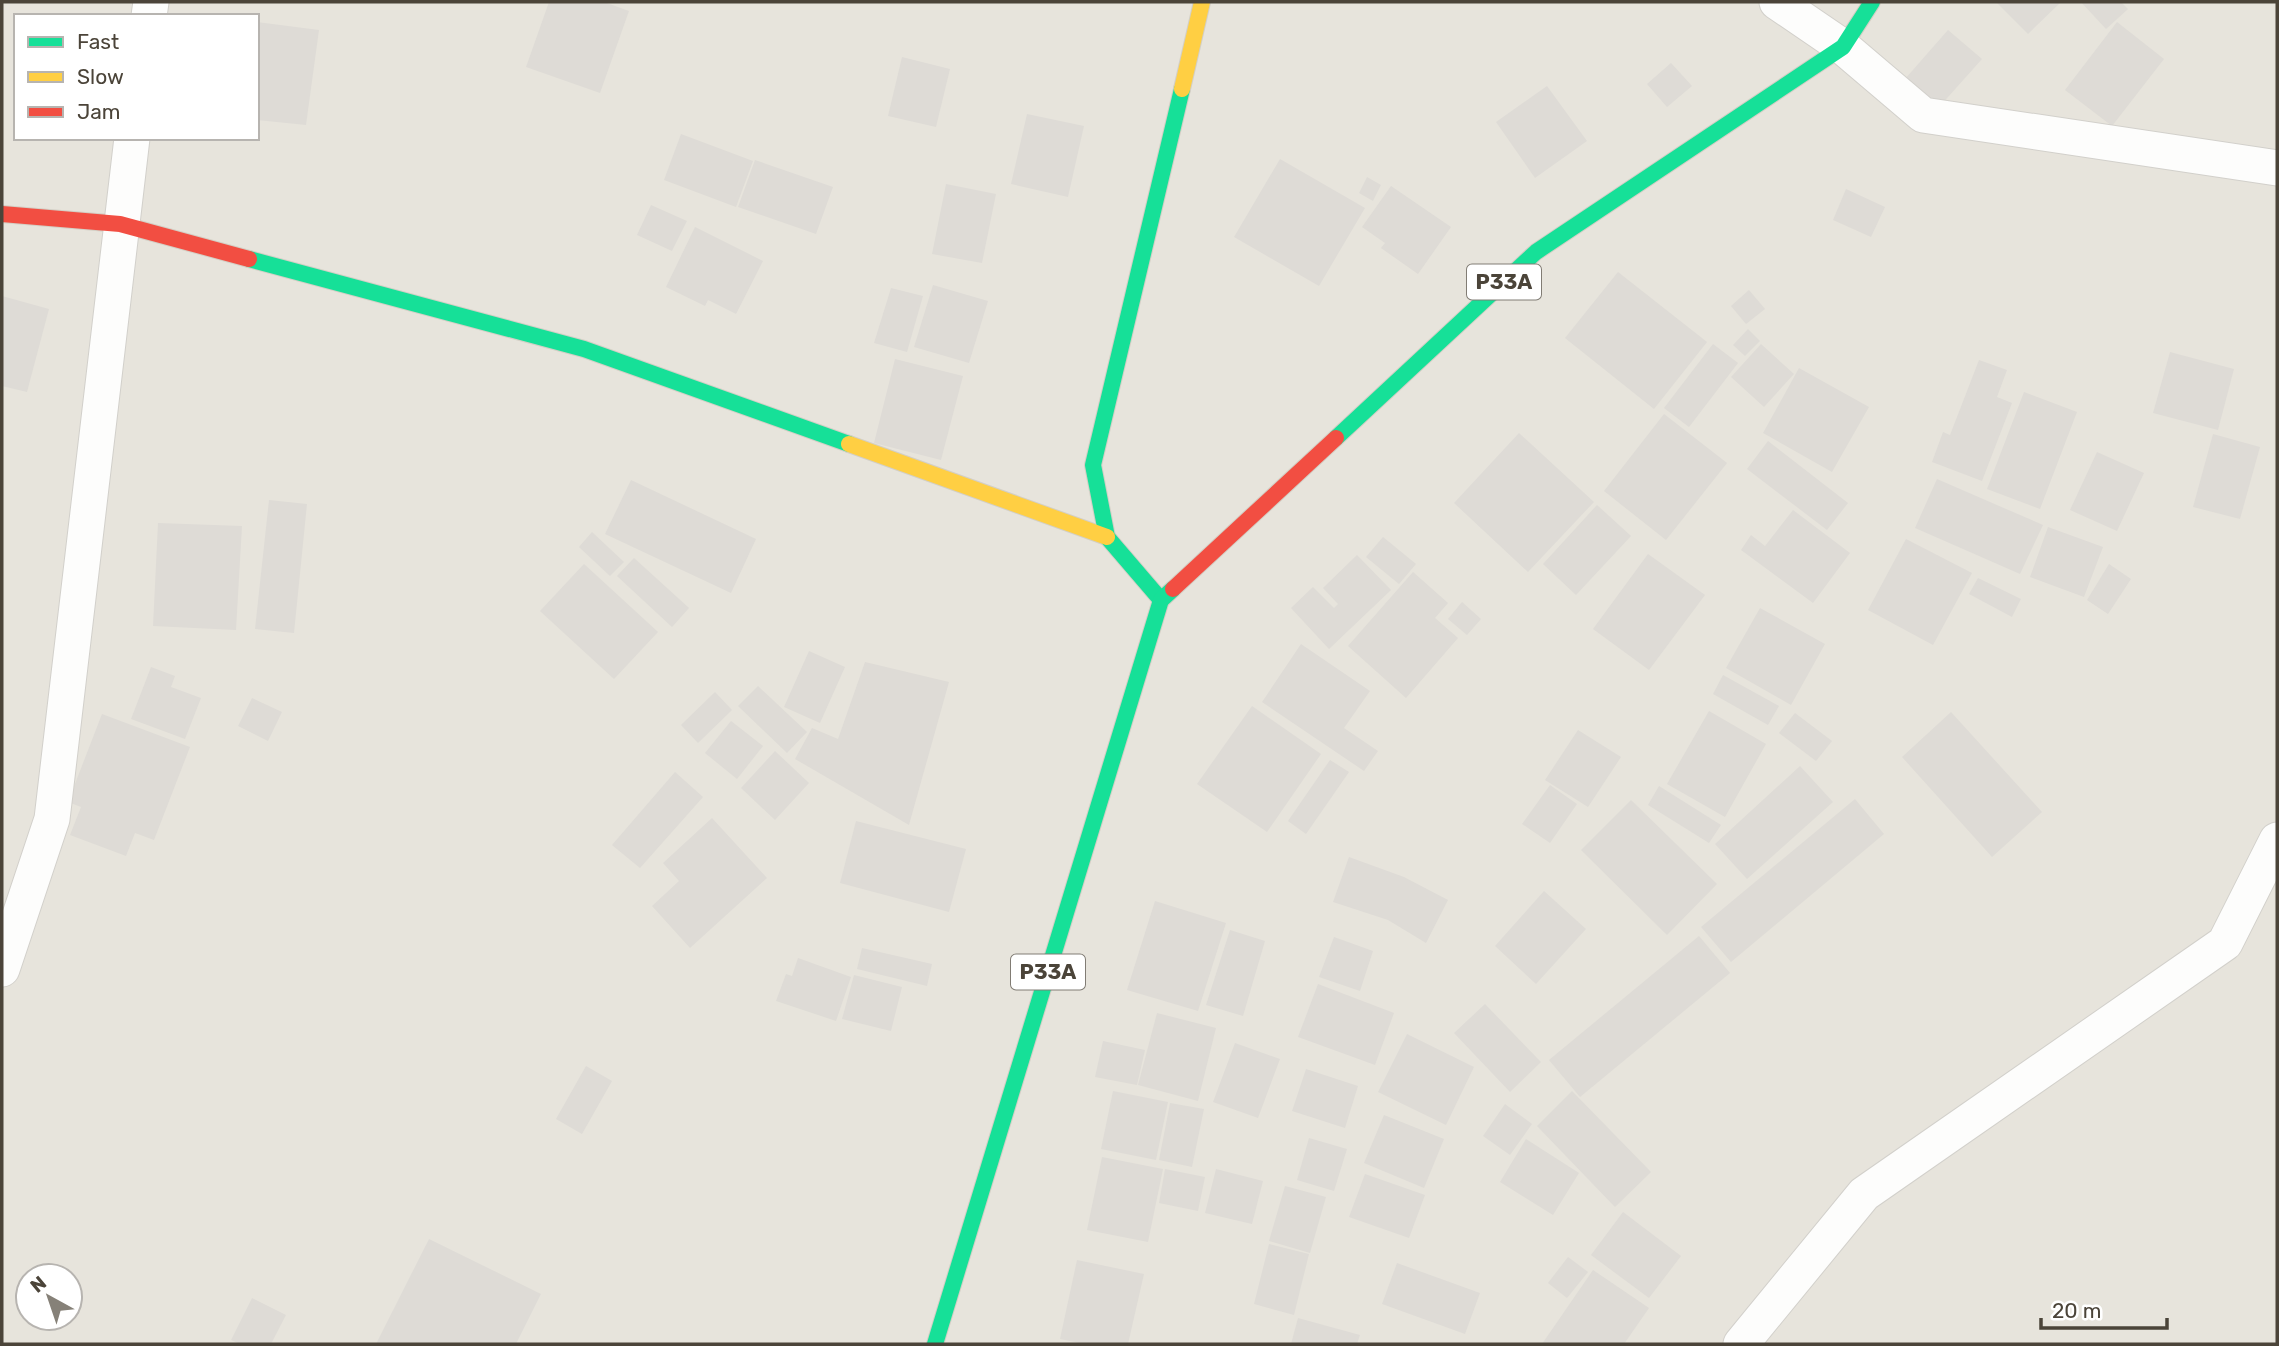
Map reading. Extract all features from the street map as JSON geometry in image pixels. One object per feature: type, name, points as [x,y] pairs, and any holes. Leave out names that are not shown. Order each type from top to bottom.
[{"type":"street","points":[[1161,600],[1107,537],[1093,466],[1202,2]]},
{"type":"street","points":[[1777,2],[1843,47],[1923,116],[2277,168]]},
{"type":"street","name":"P33A","points":[[935,1344],[1161,600],[1536,252],[1843,47],[1872,2]]},
{"type":"street","points":[[2,969],[52,819],[132,140]]},
{"type":"street","points":[[2,214],[120,223],[584,349],[1107,537]]},
{"type":"street","points":[[1741,1344],[1864,1194],[2225,943],[2277,839]]},
{"type":"shaded area","points":[[2,2],[2277,2],[2277,1344],[2,1344]]},
{"type":"building","points":[[549,2],[604,2],[629,11],[600,93],[526,67]]},
{"type":"building","points":[[1996,2],[2061,2],[2028,34]]},
{"type":"building","points":[[2081,2],[2121,2],[2128,9],[2106,29]]},
{"type":"building","points":[[259,22],[319,30],[306,125],[259,120]]},
{"type":"building","points":[[2117,22],[2164,59],[2112,126],[2065,90]]},
{"type":"building","points":[[1948,30],[1982,59],[1931,116],[1898,87]]},
{"type":"building","points":[[902,57],[950,69],[936,127],[888,116]]},
{"type":"building","points":[[1671,63],[1692,86],[1667,107],[1647,84]]},
{"type":"building","points":[[1547,86],[1587,141],[1535,178],[1496,122]]},
{"type":"building","points":[[1027,114],[1084,126],[1068,197],[1011,184]]},
{"type":"building","points":[[681,134],[753,161],[736,207],[664,180]]},
{"type":"building","points":[[1280,159],[1365,208],[1319,286],[1234,237]]},
{"type":"building","points":[[755,160],[833,187],[816,234],[738,207]]},
{"type":"building","points":[[1367,177],[1381,185],[1373,201],[1359,193]]},
{"type":"building","points":[[946,184],[996,194],[982,263],[932,254]]},
{"type":"building","points":[[1391,186],[1451,227],[1418,274],[1381,248],[1385,243],[1362,227]]},
{"type":"building","points":[[1846,189],[1885,207],[1871,237],[1833,220]]},
{"type":"building","points":[[651,205],[687,221],[672,251],[637,235]]},
{"type":"building","points":[[695,227],[763,261],[736,314],[708,300],[705,306],[666,287]]},
{"type":"building","points":[[1618,272],[1707,342],[1654,409],[1565,338]]},
{"type":"building","points":[[933,285],[988,301],[969,363],[914,347]]},
{"type":"building","points":[[891,288],[923,296],[907,352],[874,343]]},
{"type":"building","points":[[1749,290],[1765,309],[1746,324],[1731,306]]},
{"type":"building","points":[[2,296],[49,309],[27,392],[2,386]]},
{"type":"building","points":[[1748,329],[1760,341],[1745,356],[1733,345]]},
{"type":"building","points":[[1713,344],[1738,363],[1689,427],[1664,408]]},
{"type":"building","points":[[1761,344],[1794,374],[1764,407],[1731,377]]},
{"type":"building","points":[[2170,352],[2234,369],[2218,430],[2153,413]]},
{"type":"building","points":[[895,359],[963,376],[941,460],[874,443]]},
{"type":"building","points":[[1979,360],[2007,370],[1997,397],[2012,403],[1982,481],[1932,462],[1943,432],[1950,435]]},
{"type":"building","points":[[1799,368],[1869,407],[1832,472],[1763,433]]},
{"type":"building","points":[[2024,392],[2077,412],[2040,509],[1987,489]]},
{"type":"building","points":[[1664,414],[1727,463],[1666,540],[1604,491]]},
{"type":"building","points":[[1519,433],[1594,502],[1528,572],[1454,503]]},
{"type":"building","points":[[2213,434],[2260,447],[2240,519],[2193,507]]},
{"type":"building","points":[[1768,441],[1848,503],[1827,530],[1747,469]]},
{"type":"building","points":[[2097,452],[2144,473],[2117,531],[2070,510]]},
{"type":"building","points":[[1937,479],[2043,525],[2020,574],[1915,528]]},
{"type":"building","points":[[631,480],[756,539],[731,593],[605,534]]},
{"type":"building","points":[[269,500],[307,504],[294,633],[255,629]]},
{"type":"building","points":[[1597,505],[1631,536],[1576,595],[1543,564]]},
{"type":"building","points":[[1793,510],[1850,553],[1813,603],[1741,550],[1751,535],[1765,546]]},
{"type":"building","points":[[158,523],[242,526],[236,630],[153,626]]},
{"type":"building","points":[[2048,527],[2103,547],[2084,597],[2030,577]]},
{"type":"building","points":[[592,532],[624,562],[610,576],[579,547]]},
{"type":"building","points":[[1383,537],[1416,564],[1399,584],[1366,557]]},
{"type":"building","points":[[1906,539],[1972,573],[1933,645],[1868,610]]},
{"type":"building","points":[[1648,554],[1705,595],[1649,670],[1593,629]]},
{"type":"building","points":[[1357,555],[1391,590],[1329,649],[1291,608],[1313,587],[1334,608],[1338,604],[1323,588]]},
{"type":"building","points":[[634,558],[689,608],[672,627],[617,576]]},
{"type":"building","points":[[584,564],[658,632],[614,679],[540,611]]},
{"type":"building","points":[[2109,564],[2131,579],[2108,614],[2087,600]]},
{"type":"building","points":[[1413,572],[1448,603],[1435,618],[1458,638],[1406,698],[1348,646]]},
{"type":"building","points":[[1978,578],[2021,599],[2012,617],[1969,594]]},
{"type":"building","points":[[1462,602],[1481,619],[1467,635],[1448,619]]},
{"type":"building","points":[[1760,608],[1825,644],[1791,705],[1726,668]]},
{"type":"building","points":[[1301,644],[1370,691],[1344,728],[1378,751],[1364,771],[1262,702]]},
{"type":"building","points":[[809,651],[845,667],[820,723],[784,707]]},
{"type":"building","points":[[865,662],[949,682],[909,825],[795,759],[812,728],[838,739]]},
{"type":"building","points":[[151,667],[175,676],[171,687],[201,698],[185,739],[131,719]]},
{"type":"building","points":[[1723,675],[1779,706],[1768,725],[1713,694]]},
{"type":"building","points":[[758,686],[807,732],[787,753],[738,706]]},
{"type":"building","points":[[715,692],[732,710],[698,743],[681,725]]},
{"type":"building","points":[[252,698],[282,712],[268,741],[238,726]]},
{"type":"building","points":[[1252,706],[1321,754],[1267,832],[1197,784]]},
{"type":"building","points":[[1709,711],[1766,744],[1725,817],[1667,784]]},
{"type":"building","points":[[1951,712],[2042,812],[1992,857],[1902,757]]},
{"type":"building","points":[[1795,713],[1832,741],[1816,761],[1779,733]]},
{"type":"building","points":[[102,714],[190,747],[154,840],[135,833],[126,856],[70,835],[81,807],[68,802]]},
{"type":"building","points":[[731,721],[763,746],[737,779],[705,753]]},
{"type":"building","points":[[1578,730],[1621,757],[1588,807],[1545,780]]},
{"type":"building","points":[[775,751],[809,783],[775,820],[741,788]]},
{"type":"building","points":[[1330,760],[1349,772],[1306,834],[1288,821]]},
{"type":"building","points":[[1800,766],[1833,802],[1747,879],[1715,844]]},
{"type":"building","points":[[675,772],[703,797],[640,868],[612,845]]},
{"type":"building","points":[[1550,785],[1577,804],[1550,843],[1522,824]]},
{"type":"building","points":[[1659,786],[1721,825],[1709,843],[1648,805]]},
{"type":"building","points":[[1855,799],[1884,834],[1731,962],[1701,927]]},
{"type":"building","points":[[1631,800],[1717,884],[1667,935],[1581,850]]},
{"type":"building","points":[[712,818],[767,878],[690,948],[652,906],[679,881],[663,863]]},
{"type":"building","points":[[856,821],[966,849],[949,912],[840,883]]},
{"type":"building","points":[[1349,857],[1404,877],[1448,900],[1426,943],[1388,920],[1333,902]]},
{"type":"building","points":[[1544,891],[1586,929],[1536,984],[1495,946]]},
{"type":"building","points":[[1155,901],[1226,923],[1198,1011],[1127,990]]},
{"type":"building","points":[[1230,930],[1265,941],[1243,1016],[1206,1005]]},
{"type":"building","points":[[1699,936],[1730,973],[1580,1097],[1549,1060]]},
{"type":"building","points":[[1334,937],[1373,951],[1360,991],[1319,977]]},
{"type":"building","points":[[862,948],[932,964],[927,986],[857,969]]},
{"type":"building","points":[[798,958],[851,977],[836,1021],[776,1001],[786,974],[792,976]]},
{"type":"building","points":[[854,975],[902,987],[891,1031],[842,1019]]},
{"type":"building","points":[[1318,984],[1394,1013],[1375,1065],[1298,1037]]},
{"type":"building","points":[[1485,1004],[1541,1062],[1510,1092],[1454,1033]]},
{"type":"building","points":[[1157,1013],[1216,1028],[1198,1101],[1138,1085]]},
{"type":"building","points":[[1407,1034],[1474,1067],[1446,1125],[1378,1092]]},
{"type":"building","points":[[1103,1041],[1145,1050],[1137,1085],[1095,1077]]},
{"type":"building","points":[[1235,1043],[1280,1059],[1258,1118],[1213,1102]]},
{"type":"building","points":[[586,1066],[612,1081],[582,1134],[556,1119]]},
{"type":"building","points":[[1306,1069],[1358,1086],[1345,1128],[1292,1111]]},
{"type":"building","points":[[1113,1091],[1168,1102],[1156,1160],[1101,1149]]},
{"type":"building","points":[[1572,1091],[1651,1172],[1615,1207],[1537,1126]]},
{"type":"building","points":[[1170,1103],[1204,1109],[1192,1167],[1159,1160]]},
{"type":"building","points":[[1505,1104],[1532,1124],[1510,1155],[1483,1136]]},
{"type":"building","points":[[1384,1115],[1444,1139],[1424,1188],[1364,1163]]},
{"type":"building","points":[[1309,1138],[1347,1149],[1334,1191],[1297,1180]]},
{"type":"building","points":[[1526,1139],[1579,1173],[1553,1215],[1500,1182]]},
{"type":"building","points":[[1102,1157],[1163,1169],[1148,1242],[1087,1230]]},
{"type":"building","points":[[1165,1169],[1205,1177],[1198,1211],[1159,1203]]},
{"type":"building","points":[[1216,1169],[1263,1181],[1252,1224],[1205,1213]]},
{"type":"building","points":[[1365,1174],[1425,1195],[1409,1238],[1349,1217]]},
{"type":"building","points":[[1285,1186],[1326,1197],[1310,1253],[1269,1241]]},
{"type":"building","points":[[1623,1212],[1681,1256],[1649,1298],[1591,1255]]},
{"type":"building","points":[[429,1239],[541,1294],[516,1344],[376,1344]]},
{"type":"building","points":[[1269,1244],[1309,1254],[1294,1315],[1254,1304]]},
{"type":"building","points":[[1568,1257],[1588,1272],[1567,1298],[1548,1283]]},
{"type":"building","points":[[1077,1260],[1144,1274],[1128,1344],[1085,1344],[1060,1339]]},
{"type":"building","points":[[1397,1263],[1480,1293],[1465,1334],[1382,1304]]},
{"type":"building","points":[[1593,1270],[1649,1308],[1624,1344],[1542,1344]]},
{"type":"building","points":[[252,1298],[286,1315],[271,1344],[240,1344],[231,1340]]},
{"type":"building","points":[[1298,1318],[1360,1335],[1357,1344],[1291,1344]]},
{"type":"traffic: fast","points":[[1336,438],[1536,252],[1843,47],[1872,2]]},
{"type":"traffic: fast","points":[[1161,600],[1107,537],[1093,465],[1182,89]]},
{"type":"traffic: fast","points":[[249,259],[584,349],[849,444]]},
{"type":"traffic: fast","points":[[935,1344],[1161,600],[1173,589]]},
{"type":"traffic: slow","points":[[1182,89],[1202,2]]},
{"type":"traffic: slow","points":[[849,444],[1107,537]]},
{"type":"traffic: jam","points":[[2,214],[120,224],[249,259]]},
{"type":"traffic: jam","points":[[1173,589],[1336,438]]}]
